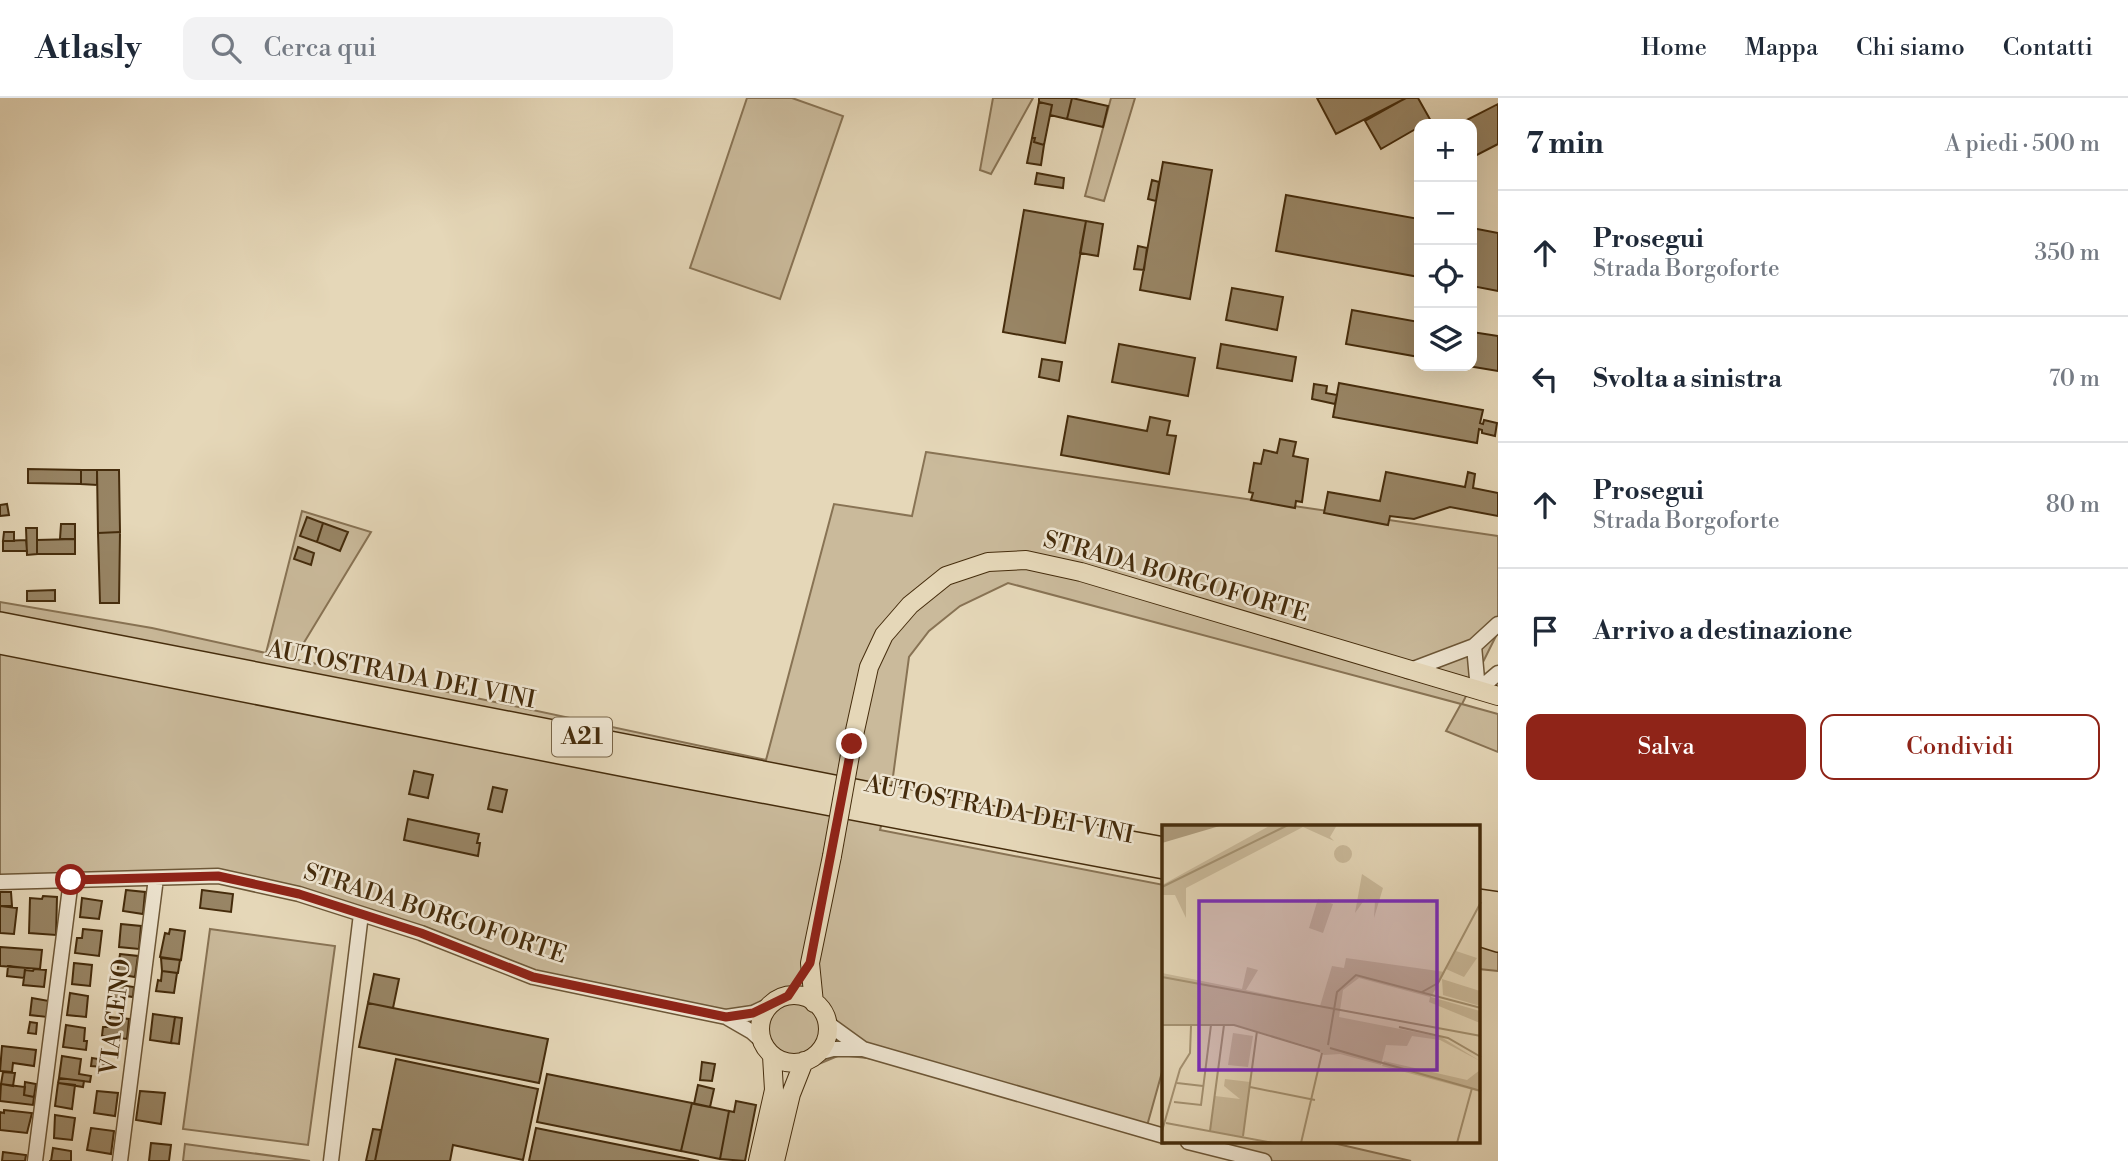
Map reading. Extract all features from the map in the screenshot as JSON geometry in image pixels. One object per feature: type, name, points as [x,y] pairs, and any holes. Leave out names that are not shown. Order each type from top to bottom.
[{"type":"highway","name":"AUTOSTRADA DEI VINI","points":[[0,623],[956,810],[1162,848]]},
{"type":"highway","name":"AUTOSTRADA DEI VINI","points":[[0,643],[1162,868]]},
{"type":"highway","points":[[1480,900],[1498,903]]},
{"type":"highway","points":[[1480,920],[1498,923]]},
{"type":"highway","points":[[1480,935],[1498,941]]},
{"type":"main road","name":"STRADA BORGOFORTE","points":[[810,963],[869,667],[884,635],[910,605],[946,576],[988,562],[1026,560],[1081,572],[1498,696]]},
{"type":"main road","points":[[788,996],[810,963]]},
{"type":"main road","points":[[810,963],[814,1003]]},
{"type":"main road","points":[[758,1161],[774,1090],[760,1024],[769,1005],[788,996],[802,996],[814,1003],[824,1015],[827,1023],[826,1038],[811,1057],[791,1094],[775,1161]]},
{"type":"main road","points":[[767,1049],[788,1062],[811,1057]]},
{"type":"street","points":[[1408,671],[1474,646],[1498,624]]},
{"type":"street","points":[[1474,646],[1478,690]]},
{"type":"street","points":[[1478,690],[1498,673]]},
{"type":"street","name":"STRADA BORGOFORTE","points":[[0,882],[218,876],[299,894],[362,914],[421,933],[533,977],[726,1017],[752,1032],[767,1049]]},
{"type":"street","name":"VIA CENO","points":[[120,1161],[156,878]]},
{"type":"street","points":[[35,1161],[71,880]]},
{"type":"street","points":[[331,1161],[362,914]]},
{"type":"street","name":"STRADA BORGOFORTE","points":[[726,1017],[753,1013],[769,1005]]},
{"type":"street","points":[[827,1023],[863,1049]]},
{"type":"street","points":[[811,1057],[833,1049],[863,1049],[1162,1135]]},
{"type":"street","points":[[1196,1144],[1264,1161]]},
{"type":"shaded area","points":[[747,98],[792,98],[843,116],[780,299],[690,268]]},
{"type":"shaded area","points":[[993,98],[1033,98],[991,174],[980,170]]},
{"type":"shaded area","points":[[1111,98],[1135,98],[1104,201],[1085,196]]},
{"type":"shaded area","points":[[926,452],[1498,536],[1498,632],[1462,704],[1498,714],[1498,752],[1446,731],[1461,704],[1008,583],[960,606],[929,631],[909,657],[892,784],[880,830],[1162,885],[1162,1072],[1145,1133],[885,1060],[840,1055],[814,1066],[785,1068],[760,1050],[747,1032],[688,1007],[535,979],[361,917],[217,876],[0,881],[0,602],[152,628],[266,653],[302,511],[371,532],[294,659],[766,760],[834,504],[912,516]]},
{"type":"shaded area","points":[[210,929],[335,946],[308,1145],[183,1129]]},
{"type":"shaded area","points":[[1480,945],[1498,949],[1498,971],[1480,969]]},
{"type":"shaded area","points":[[185,1144],[310,1161],[183,1161]]},
{"type":"shaded area","points":[[1187,1144],[1338,1144],[1411,1161],[1253,1161]]},
{"type":"building","points":[[1039,98],[1072,98],[1067,119],[1050,115],[1052,105],[1039,102]]},
{"type":"building","points":[[1072,98],[1108,106],[1103,127],[1067,119]]},
{"type":"building","points":[[1317,98],[1406,98],[1336,134]]},
{"type":"building","points":[[1406,98],[1418,98],[1430,119],[1414,119],[1414,130],[1381,149],[1365,121]]},
{"type":"building","points":[[1039,102],[1052,105],[1044,145],[1034,142],[1035,138],[1032,138]]},
{"type":"building","points":[[1498,104],[1498,144],[1477,155],[1477,119],[1469,119]]},
{"type":"building","points":[[1032,138],[1035,138],[1034,142],[1044,145],[1041,165],[1027,163]]},
{"type":"building","points":[[1163,162],[1212,170],[1190,299],[1140,290]]},
{"type":"building","points":[[1037,173],[1064,178],[1063,188],[1035,184]]},
{"type":"building","points":[[1152,180],[1159,182],[1156,201],[1148,199]]},
{"type":"building","points":[[1286,195],[1414,218],[1414,276],[1276,251]]},
{"type":"building","points":[[1024,210],[1086,221],[1065,343],[1003,332]]},
{"type":"building","points":[[1086,221],[1103,224],[1098,256],[1080,253]]},
{"type":"building","points":[[1477,229],[1498,233],[1498,291],[1477,287]]},
{"type":"building","points":[[1138,246],[1147,248],[1144,270],[1134,269]]},
{"type":"building","points":[[1232,288],[1283,297],[1277,330],[1226,320]]},
{"type":"building","points":[[1352,310],[1414,321],[1414,356],[1346,344]]},
{"type":"building","points":[[1477,333],[1498,336],[1498,371],[1477,368]]},
{"type":"building","points":[[1119,344],[1195,358],[1188,396],[1112,382]]},
{"type":"building","points":[[1221,344],[1296,357],[1292,381],[1217,368]]},
{"type":"building","points":[[1042,359],[1062,362],[1059,381],[1039,377]]},
{"type":"building","points":[[1339,383],[1483,410],[1480,423],[1483,424],[1484,420],[1497,423],[1495,436],[1482,433],[1479,429],[1477,443],[1333,417]]},
{"type":"building","points":[[1314,384],[1327,386],[1326,393],[1337,395],[1335,404],[1312,399]]},
{"type":"building","points":[[1068,416],[1147,431],[1150,417],[1170,421],[1167,435],[1176,436],[1169,474],[1061,455]]},
{"type":"building","points":[[1280,439],[1296,442],[1293,456],[1308,459],[1302,502],[1296,501],[1295,508],[1251,500],[1253,493],[1249,492],[1254,463],[1261,464],[1264,450],[1277,453]]},
{"type":"building","points":[[28,469],[81,470],[81,484],[28,483]]},
{"type":"building","points":[[81,470],[97,470],[97,485],[81,484]]},
{"type":"building","points":[[97,470],[119,470],[120,532],[98,533]]},
{"type":"building","points":[[1386,472],[1465,487],[1468,472],[1475,474],[1473,488],[1498,493],[1498,516],[1450,507],[1414,519],[1390,516],[1388,525],[1324,513],[1328,492],[1380,501]]},
{"type":"building","points":[[7,504],[9,515],[0,516],[0,505]]},
{"type":"building","points":[[307,517],[323,523],[317,542],[300,536]]},
{"type":"building","points":[[323,523],[348,532],[340,551],[317,542]]},
{"type":"building","points":[[61,524],[75,524],[75,539],[60,539]]},
{"type":"building","points":[[26,528],[37,528],[37,554],[27,555]]},
{"type":"building","points":[[4,532],[14,532],[14,541],[3,541]]},
{"type":"building","points":[[120,532],[119,603],[100,603],[98,533]]},
{"type":"building","points":[[75,539],[75,554],[37,554],[37,540]]},
{"type":"building","points":[[26,540],[27,551],[3,551],[3,541]]},
{"type":"building","points":[[298,547],[314,553],[311,565],[294,559]]},
{"type":"building","points":[[55,590],[55,601],[27,601],[27,591]]},
{"type":"building","points":[[414,771],[433,775],[428,798],[409,794]]},
{"type":"building","points":[[493,787],[507,790],[502,812],[488,809]]},
{"type":"building","points":[[408,819],[479,834],[478,856],[404,840]]},
{"type":"building","points":[[126,890],[145,892],[143,914],[123,911]]},
{"type":"building","points":[[202,890],[233,894],[231,912],[200,908]]},
{"type":"building","points":[[0,892],[11,892],[12,906],[0,906]]},
{"type":"building","points":[[43,896],[57,897],[56,935],[29,933],[30,898],[42,899]]},
{"type":"building","points":[[82,898],[102,901],[99,919],[80,917]]},
{"type":"building","points":[[0,906],[17,908],[14,934],[0,933]]},
{"type":"building","points":[[121,924],[141,926],[139,949],[119,947]]},
{"type":"building","points":[[83,929],[102,931],[99,956],[75,953],[77,938],[82,938]]},
{"type":"building","points":[[170,929],[185,931],[181,960],[160,957],[165,933],[169,934]]},
{"type":"building","points":[[0,947],[42,950],[40,969],[0,966]]},
{"type":"building","points":[[120,954],[138,956],[135,977],[117,974]]},
{"type":"building","points":[[161,958],[180,960],[178,973],[162,971]]},
{"type":"building","points":[[74,963],[92,965],[90,986],[72,984]]},
{"type":"building","points":[[8,966],[25,968],[24,978],[7,976]]},
{"type":"building","points":[[25,970],[46,970],[44,987],[23,985]]},
{"type":"building","points":[[162,971],[177,973],[174,993],[156,991]]},
{"type":"building","points":[[374,974],[399,979],[393,1008],[368,1003]]},
{"type":"building","points":[[113,984],[134,987],[133,997],[126,996],[125,1003],[111,1001]]},
{"type":"building","points":[[70,993],[88,996],[86,1017],[67,1015]]},
{"type":"building","points":[[32,998],[49,1001],[47,1017],[30,1015]]},
{"type":"building","points":[[368,1003],[548,1039],[539,1083],[359,1047]]},
{"type":"building","points":[[153,1014],[175,1017],[171,1043],[150,1040]]},
{"type":"building","points":[[110,1017],[129,1019],[127,1039],[102,1036],[103,1027],[109,1027]]},
{"type":"building","points":[[175,1017],[182,1018],[179,1044],[171,1043]]},
{"type":"building","points":[[30,1022],[37,1023],[36,1034],[28,1033]]},
{"type":"building","points":[[66,1025],[85,1028],[86,1050],[63,1047]]},
{"type":"building","points":[[2,1046],[36,1050],[34,1066],[13,1063],[12,1072],[0,1071]]},
{"type":"building","points":[[62,1056],[81,1059],[79,1074],[91,1076],[90,1082],[59,1078]]},
{"type":"building","points":[[92,1058],[105,1060],[104,1067],[91,1066]]},
{"type":"building","points":[[396,1059],[538,1089],[523,1160],[453,1145],[450,1161],[375,1161]]},
{"type":"building","points":[[702,1062],[715,1064],[712,1081],[700,1080]]},
{"type":"building","points":[[3,1072],[15,1073],[13,1086],[1,1084]]},
{"type":"building","points":[[547,1074],[692,1103],[681,1151],[537,1122]]},
{"type":"building","points":[[59,1078],[84,1081],[83,1087],[58,1083]]},
{"type":"building","points":[[25,1082],[36,1084],[34,1097],[24,1095]]},
{"type":"building","points":[[58,1083],[75,1085],[72,1109],[55,1106]]},
{"type":"building","points":[[1,1084],[25,1087],[24,1095],[34,1097],[33,1105],[0,1101]]},
{"type":"building","points":[[698,1085],[714,1089],[710,1107],[694,1104]]},
{"type":"building","points":[[97,1091],[118,1093],[115,1116],[94,1113]]},
{"type":"building","points":[[140,1091],[165,1093],[161,1124],[136,1120]]},
{"type":"building","points":[[736,1101],[756,1105],[745,1161],[720,1159],[729,1111],[734,1112]]},
{"type":"building","points":[[692,1103],[729,1111],[720,1159],[681,1151]]},
{"type":"building","points":[[4,1110],[32,1113],[27,1133],[0,1130],[0,1112],[4,1113]]},
{"type":"building","points":[[55,1115],[75,1118],[72,1140],[54,1138]]},
{"type":"building","points":[[91,1128],[114,1131],[111,1154],[87,1150]]},
{"type":"building","points":[[536,1128],[699,1161],[529,1161]]},
{"type":"building","points":[[373,1129],[381,1130],[375,1161],[366,1161]]},
{"type":"building","points":[[151,1143],[171,1145],[169,1161],[149,1161]]},
{"type":"building","points":[[53,1148],[71,1151],[71,1161],[51,1161]]},
{"type":"building","points":[[3,1152],[26,1155],[25,1161],[2,1161]]},
{"type":"route","points":[[71,880],[218,876],[299,894],[421,933],[533,977],[726,1017],[753,1013],[788,996],[810,963],[852,744]]}]
